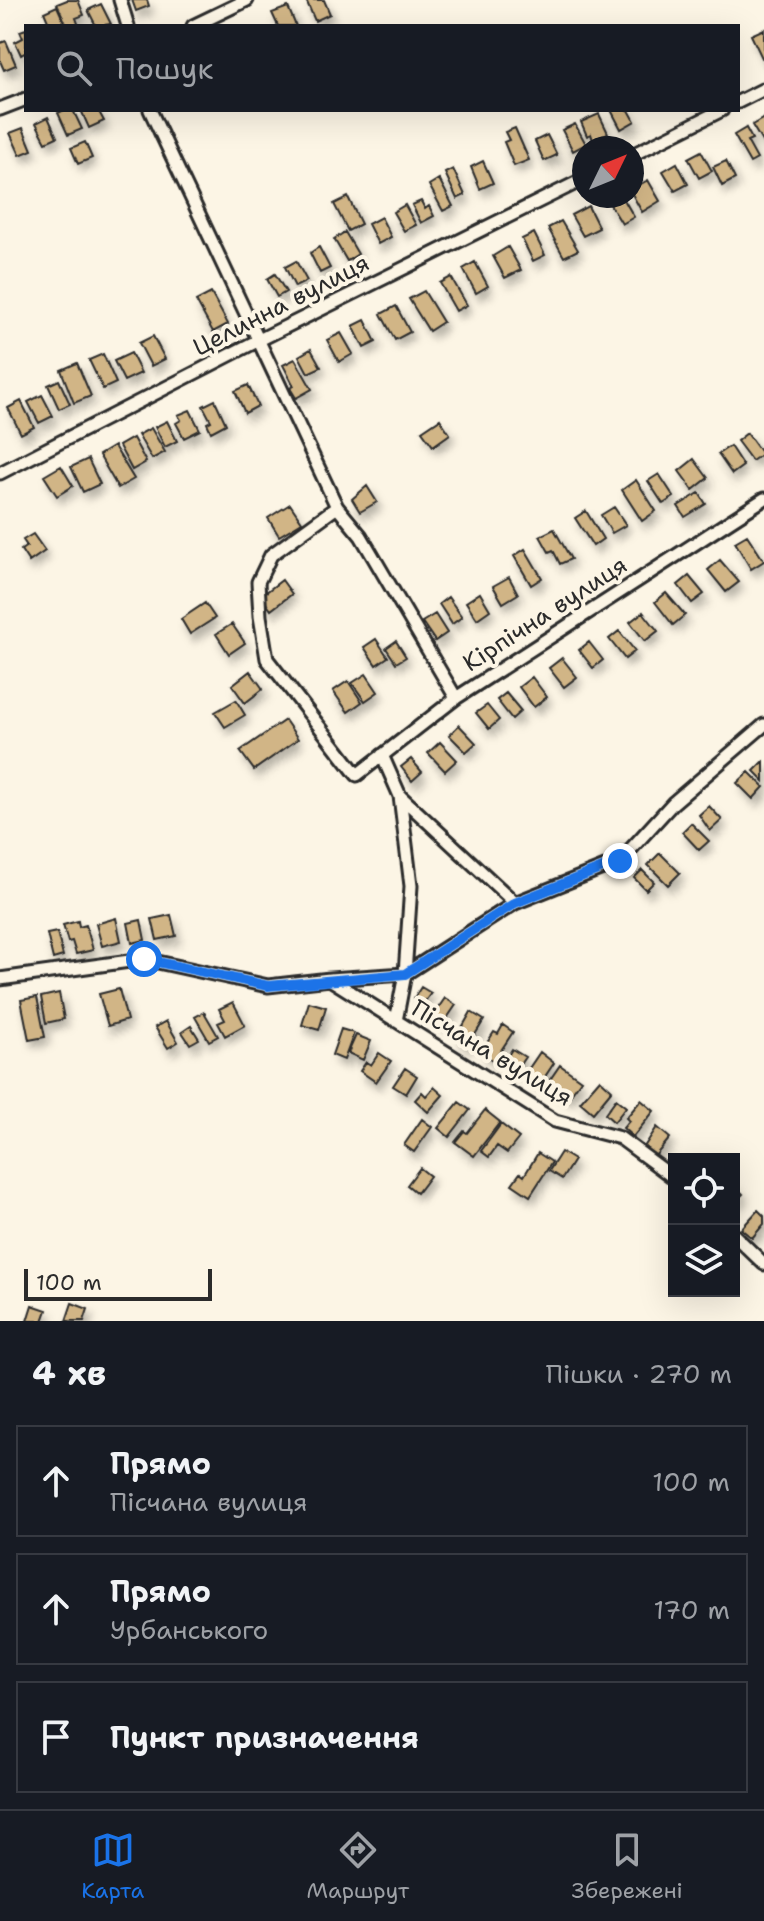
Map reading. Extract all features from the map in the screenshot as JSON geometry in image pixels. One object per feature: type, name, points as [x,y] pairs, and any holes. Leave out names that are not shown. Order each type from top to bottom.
[{"type":"street","points":[[120,0],[127,24]]},
{"type":"street","points":[[197,24],[247,0]]},
{"type":"street","points":[[740,101],[764,89]]},
{"type":"street","points":[[0,109],[24,100]]},
{"type":"street","points":[[151,112],[337,507],[361,536],[456,698]]},
{"type":"street","points":[[644,149],[718,112]]},
{"type":"street","name":"Целинна вулиця","points":[[0,473],[572,185]]},
{"type":"street","name":"Кiрпiчна вулиця","points":[[337,507],[271,555],[258,582],[260,616],[267,659],[357,775],[456,698],[764,499]]},
{"type":"street","points":[[0,979],[144,959],[268,986],[405,974],[515,903],[620,861],[673,803],[764,725]]},
{"type":"street","points":[[382,755],[400,796],[411,886],[405,974],[396,1021]]},
{"type":"street","points":[[400,796],[515,903]]},
{"type":"street","name":"Пiсчана вулиця","points":[[330,979],[555,1121],[620,1138],[668,1174]]},
{"type":"street","points":[[740,1241],[764,1264]]},
{"type":"building","points":[[78,0],[84,15],[76,18],[78,24],[66,24],[57,4]]},
{"type":"building","points":[[132,0],[147,0],[149,6],[136,11]]},
{"type":"building","points":[[306,0],[324,0],[330,14],[315,21]]},
{"type":"building","points":[[101,4],[111,24],[95,24],[88,10]]},
{"type":"building","points":[[57,6],[65,24],[49,24],[44,12]]},
{"type":"building","points":[[288,7],[295,24],[277,24],[272,13]]},
{"type":"building","points":[[764,29],[764,57],[762,58],[751,35]]},
{"type":"building","points":[[24,30],[24,53],[21,55],[15,42],[23,38],[20,31]]},
{"type":"building","points":[[6,41],[16,65],[4,70],[0,61],[0,43]]},
{"type":"building","points":[[74,112],[82,129],[68,135],[58,113]]},
{"type":"building","points":[[82,112],[99,112],[104,121],[89,128]]},
{"type":"building","points":[[612,112],[630,112],[635,121],[621,129]]},
{"type":"building","points":[[599,114],[608,133],[587,136],[581,122]]},
{"type":"building","points":[[48,117],[57,137],[46,142],[36,123]]},
{"type":"building","points":[[764,118],[764,145],[752,125]]},
{"type":"building","points":[[575,124],[582,136],[572,136],[572,149],[562,130]]},
{"type":"building","points":[[23,128],[32,150],[20,155],[10,133]]},
{"type":"building","points":[[515,128],[529,160],[514,166],[504,142],[509,140],[505,132]]},
{"type":"building","points":[[746,128],[752,139],[747,141],[757,159],[750,163],[734,135]]},
{"type":"building","points":[[547,135],[557,155],[544,161],[535,141]]},
{"type":"building","points":[[85,142],[92,158],[78,164],[71,148]]},
{"type":"building","points":[[701,151],[712,171],[699,178],[688,158]]},
{"type":"building","points":[[483,161],[493,183],[480,189],[471,167]]},
{"type":"building","points":[[726,161],[735,179],[722,186],[713,167]]},
{"type":"building","points":[[677,163],[688,184],[675,191],[663,171]]},
{"type":"building","points":[[453,169],[465,195],[457,199],[445,173]]},
{"type":"building","points":[[439,179],[453,206],[443,211],[429,185]]},
{"type":"building","points":[[648,180],[660,201],[642,212],[640,208],[644,208],[644,182]]},
{"type":"building","points":[[348,197],[361,224],[348,231],[334,204]]},
{"type":"building","points":[[421,201],[425,209],[429,206],[434,216],[421,223],[412,205]]},
{"type":"building","points":[[405,205],[416,225],[404,231],[393,212]]},
{"type":"building","points":[[589,208],[599,228],[583,236],[571,215]]},
{"type":"building","points":[[612,208],[629,208],[634,217],[622,224]]},
{"type":"building","points":[[381,217],[391,237],[378,244],[368,224]]},
{"type":"building","points":[[561,221],[578,250],[564,257],[548,228]]},
{"type":"building","points":[[345,232],[358,254],[347,261],[334,239]]},
{"type":"building","points":[[534,233],[545,255],[533,261],[522,239]]},
{"type":"building","points":[[319,247],[330,268],[320,273],[310,253]]},
{"type":"building","points":[[508,247],[521,270],[505,278],[493,256]]},
{"type":"building","points":[[296,261],[307,281],[295,287],[285,267]]},
{"type":"building","points":[[475,262],[488,286],[476,293],[463,269]]},
{"type":"building","points":[[275,274],[286,292],[277,297],[267,279]]},
{"type":"building","points":[[451,277],[467,305],[456,311],[440,283]]},
{"type":"building","points":[[424,291],[443,322],[429,331],[409,299]]},
{"type":"building","points":[[211,293],[228,324],[213,332],[196,301]]},
{"type":"building","points":[[396,306],[410,332],[395,340],[381,314]]},
{"type":"building","points":[[365,320],[376,342],[364,348],[353,326]]},
{"type":"building","points":[[341,333],[353,354],[339,362],[327,340]]},
{"type":"building","points":[[153,336],[165,359],[151,366],[139,343]]},
{"type":"building","points":[[311,349],[321,367],[308,373],[299,356]]},
{"type":"building","points":[[131,353],[141,373],[124,381],[114,361]]},
{"type":"building","points":[[103,354],[116,383],[103,389],[89,360]]},
{"type":"building","points":[[295,359],[312,389],[296,398],[290,388],[294,386],[283,365]]},
{"type":"building","points":[[77,363],[91,396],[74,403],[61,370]]},
{"type":"building","points":[[59,380],[70,404],[59,409],[48,385]]},
{"type":"building","points":[[248,385],[258,406],[245,413],[235,391]]},
{"type":"building","points":[[42,395],[53,416],[39,423],[28,402]]},
{"type":"building","points":[[215,400],[226,424],[211,432],[207,423],[211,421],[203,406]]},
{"type":"building","points":[[21,401],[34,427],[21,434],[8,408]]},
{"type":"building","points":[[190,410],[200,430],[184,438],[176,423],[181,420],[178,415]]},
{"type":"building","points":[[440,419],[450,434],[433,446],[422,431]]},
{"type":"building","points":[[167,421],[177,441],[165,447],[155,427]]},
{"type":"building","points":[[151,428],[165,452],[152,459],[138,435]]},
{"type":"building","points":[[747,433],[762,454],[752,461],[737,441]]},
{"type":"building","points":[[133,438],[146,462],[132,470],[119,446]]},
{"type":"building","points":[[114,446],[134,479],[118,488],[99,455]]},
{"type":"building","points":[[730,446],[743,466],[732,474],[718,454]]},
{"type":"building","points":[[88,459],[100,484],[83,492],[71,467]]},
{"type":"building","points":[[694,459],[708,478],[693,490],[679,471]]},
{"type":"building","points":[[61,466],[73,486],[57,496],[44,476]]},
{"type":"building","points":[[659,474],[674,497],[663,504],[648,481]]},
{"type":"building","points":[[636,480],[656,511],[642,521],[622,490]]},
{"type":"building","points":[[367,486],[377,502],[360,512],[352,499]]},
{"type":"building","points":[[699,493],[706,504],[685,517],[678,506]]},
{"type":"building","points":[[290,504],[302,522],[279,536],[268,518]]},
{"type":"building","points":[[614,507],[626,525],[612,533],[601,515]]},
{"type":"building","points":[[586,511],[603,539],[593,546],[575,518]]},
{"type":"building","points":[[554,529],[571,559],[560,564],[553,550],[549,552],[540,536]]},
{"type":"building","points":[[33,534],[45,551],[29,562],[21,550],[27,546],[23,540]]},
{"type":"building","points":[[747,535],[764,561],[751,569],[735,542]]},
{"type":"building","points":[[525,549],[542,578],[531,585],[514,556]]},
{"type":"building","points":[[720,560],[739,582],[726,592],[708,570]]},
{"type":"building","points":[[689,576],[704,594],[692,603],[678,585]]},
{"type":"building","points":[[509,577],[518,594],[503,603],[493,586]]},
{"type":"building","points":[[282,580],[292,594],[271,610],[261,596]]},
{"type":"building","points":[[480,593],[490,610],[477,619],[466,602]]},
{"type":"building","points":[[666,593],[685,615],[673,625],[655,602]]},
{"type":"building","points":[[448,597],[462,617],[452,624],[439,604]]},
{"type":"building","points":[[205,603],[215,618],[190,634],[181,619]]},
{"type":"building","points":[[643,612],[658,631],[645,641],[630,622]]},
{"type":"building","points":[[435,614],[447,633],[435,641],[422,622]]},
{"type":"building","points":[[232,624],[245,643],[229,654],[216,634]]},
{"type":"building","points":[[619,631],[635,651],[625,659],[609,639]]},
{"type":"building","points":[[376,639],[388,657],[376,665],[364,647]]},
{"type":"building","points":[[396,641],[406,657],[396,663],[386,648]]},
{"type":"building","points":[[589,642],[603,660],[593,668],[579,650]]},
{"type":"building","points":[[562,658],[577,677],[564,687],[549,668]]},
{"type":"building","points":[[250,671],[263,689],[245,703],[232,685]]},
{"type":"building","points":[[366,674],[378,692],[365,701],[352,683]]},
{"type":"building","points":[[532,677],[547,697],[534,707],[519,687]]},
{"type":"building","points":[[348,681],[362,702],[348,712],[333,691]]},
{"type":"building","points":[[506,693],[521,711],[512,719],[497,700]]},
{"type":"building","points":[[236,700],[245,715],[225,727],[215,712]]},
{"type":"building","points":[[487,705],[499,720],[489,729],[476,713]]},
{"type":"building","points":[[285,720],[298,739],[254,770],[240,751]]},
{"type":"building","points":[[459,725],[476,743],[466,752],[449,735]]},
{"type":"building","points":[[440,742],[457,760],[445,771],[428,753]]},
{"type":"building","points":[[411,759],[422,772],[412,781],[401,767]]},
{"type":"building","points":[[764,761],[764,781],[754,771]]},
{"type":"building","points":[[749,772],[764,787],[753,799],[737,783]]},
{"type":"building","points":[[709,806],[722,820],[710,831],[699,815]]},
{"type":"building","points":[[691,823],[709,841],[699,850],[682,832]]},
{"type":"building","points":[[660,853],[680,873],[668,885],[648,865]]},
{"type":"building","points":[[642,870],[654,882],[646,890],[634,878]]},
{"type":"building","points":[[171,915],[176,936],[157,940],[152,919]]},
{"type":"building","points":[[116,918],[121,941],[102,946],[96,924]]},
{"type":"building","points":[[141,920],[145,940],[132,943],[128,923]]},
{"type":"building","points":[[78,921],[79,927],[86,925],[93,950],[76,954],[63,925]]},
{"type":"building","points":[[57,932],[63,956],[53,959],[47,934]]},
{"type":"building","points":[[421,987],[431,993],[423,1004],[414,998]]},
{"type":"building","points":[[119,989],[127,1020],[108,1026],[99,994]]},
{"type":"building","points":[[59,993],[64,1019],[46,1023],[41,997]]},
{"type":"building","points":[[37,997],[45,1037],[29,1040],[21,1000]]},
{"type":"building","points":[[445,998],[456,1005],[443,1024],[432,1017]]},
{"type":"building","points":[[233,1002],[245,1025],[225,1036],[218,1023],[225,1020],[219,1009]]},
{"type":"building","points":[[309,1002],[326,1007],[319,1030],[302,1025]]},
{"type":"building","points":[[204,1012],[218,1036],[209,1041],[195,1017]]},
{"type":"building","points":[[471,1012],[484,1020],[468,1046],[456,1038]]},
{"type":"building","points":[[166,1021],[178,1042],[168,1048],[155,1027]]},
{"type":"building","points":[[503,1025],[513,1032],[494,1061],[481,1052],[494,1032],[498,1034]]},
{"type":"building","points":[[191,1026],[199,1039],[190,1044],[182,1032]]},
{"type":"building","points":[[341,1029],[354,1033],[344,1060],[332,1055]]},
{"type":"building","points":[[356,1035],[371,1041],[363,1060],[348,1053]]},
{"type":"building","points":[[512,1049],[525,1057],[514,1073],[502,1065]]},
{"type":"building","points":[[540,1052],[554,1063],[540,1084],[525,1074]]},
{"type":"building","points":[[379,1053],[391,1061],[376,1082],[360,1071],[366,1062],[371,1065]]},
{"type":"building","points":[[560,1065],[581,1080],[568,1098],[547,1084]]},
{"type":"building","points":[[405,1068],[417,1076],[406,1094],[393,1086]]},
{"type":"building","points":[[600,1079],[612,1090],[593,1113],[580,1102]]},
{"type":"building","points":[[434,1087],[443,1095],[428,1112],[415,1100],[422,1092],[426,1096]]},
{"type":"building","points":[[616,1099],[626,1107],[614,1122],[605,1114]]},
{"type":"building","points":[[641,1100],[654,1111],[633,1137],[623,1128],[629,1121],[626,1118]]},
{"type":"building","points":[[459,1102],[470,1110],[449,1137],[438,1128]]},
{"type":"building","points":[[485,1110],[500,1122],[474,1156],[455,1142],[464,1131],[467,1133]]},
{"type":"building","points":[[422,1119],[432,1127],[414,1152],[404,1145]]},
{"type":"building","points":[[501,1124],[519,1138],[507,1153],[497,1146],[489,1157],[481,1151]]},
{"type":"building","points":[[657,1127],[670,1138],[655,1156],[644,1147]]},
{"type":"building","points":[[561,1152],[574,1160],[562,1179],[549,1171]]},
{"type":"building","points":[[538,1153],[552,1162],[530,1196],[512,1184],[520,1173],[524,1176]]},
{"type":"building","points":[[420,1168],[430,1176],[417,1193],[407,1185]]},
{"type":"building","points":[[758,1210],[764,1216],[764,1224],[752,1238],[741,1229]]},
{"type":"building","points":[[72,1303],[88,1309],[84,1321],[66,1321]]},
{"type":"building","points":[[32,1305],[47,1310],[43,1321],[27,1321]]},
{"type":"route","points":[[144,959],[268,986],[405,974],[515,903],[620,861]]}]
